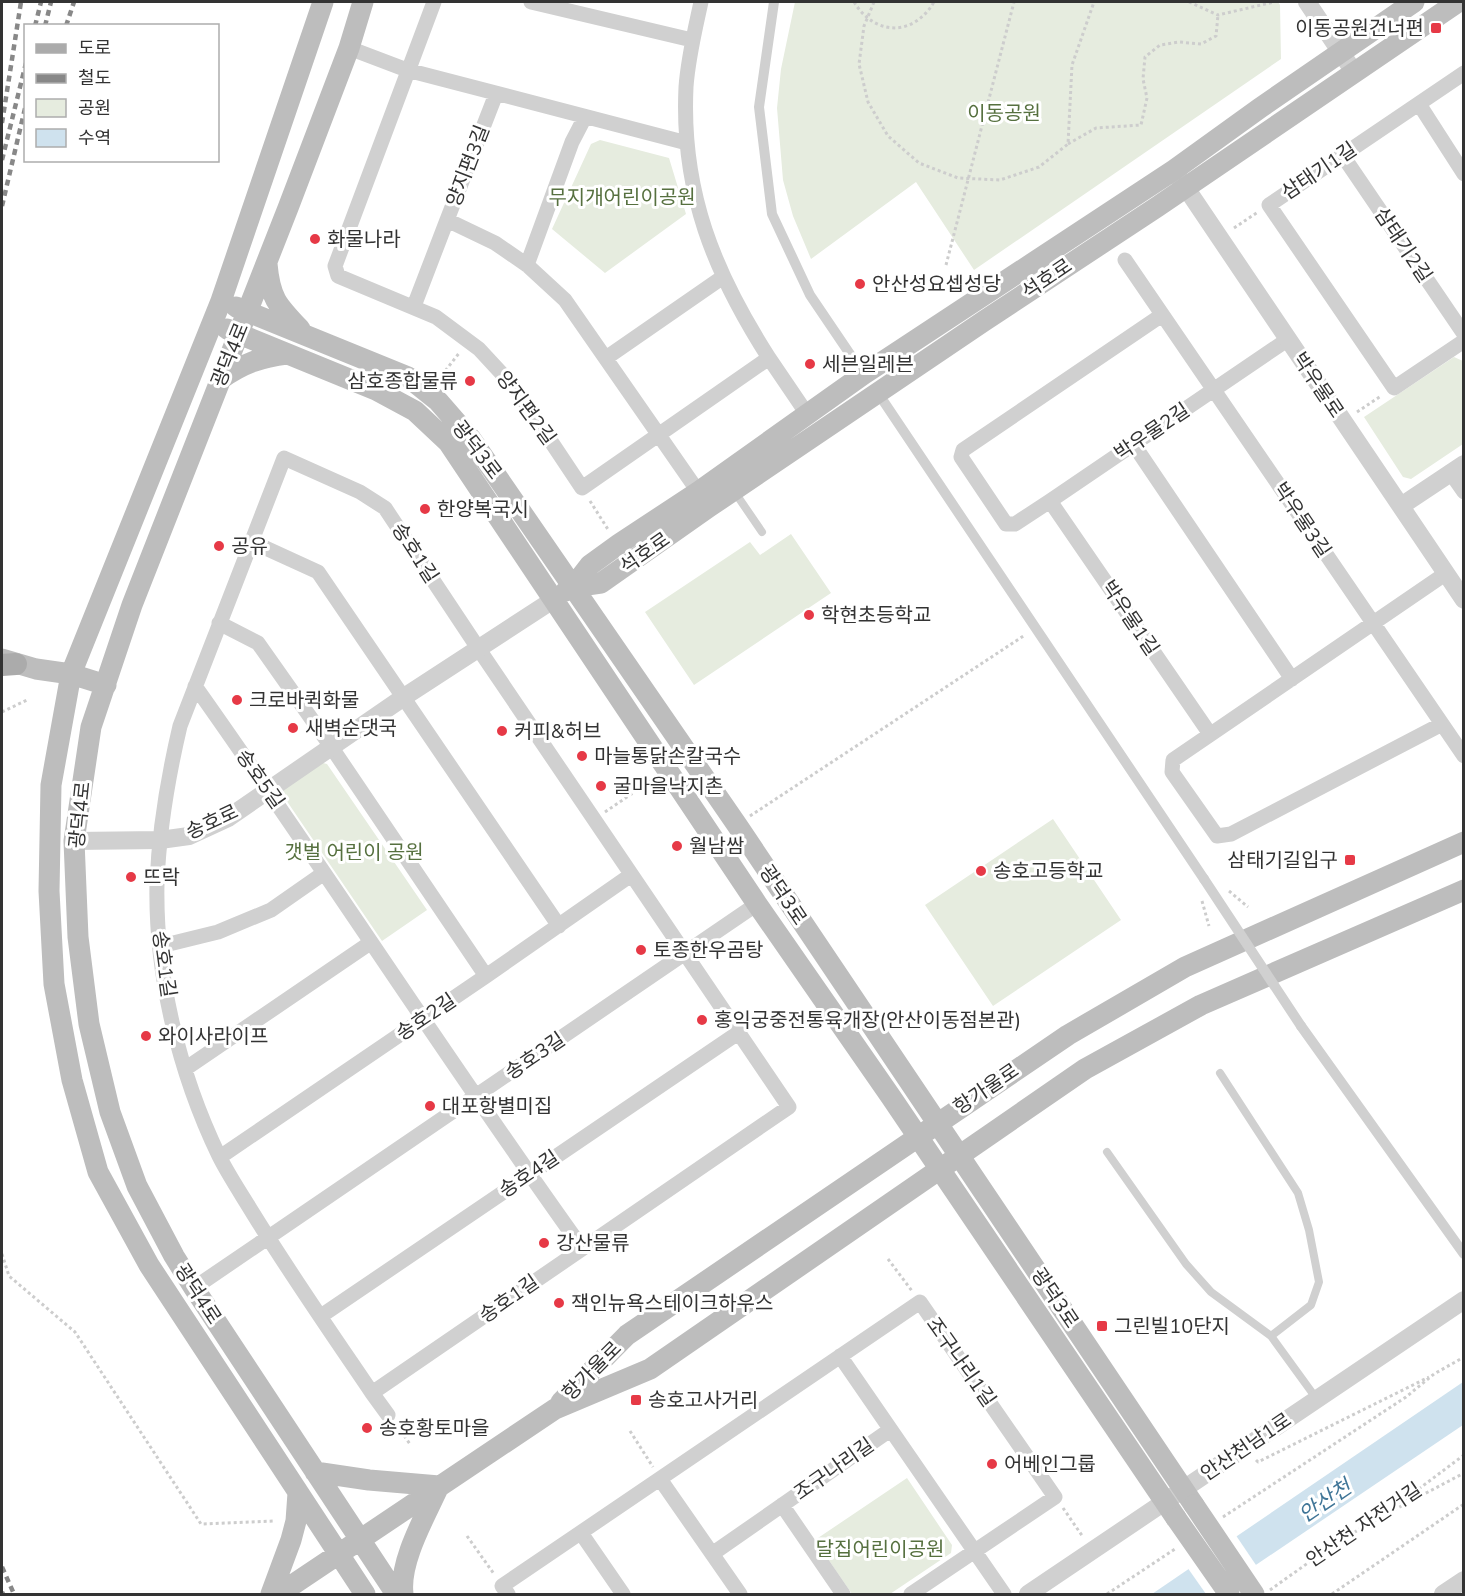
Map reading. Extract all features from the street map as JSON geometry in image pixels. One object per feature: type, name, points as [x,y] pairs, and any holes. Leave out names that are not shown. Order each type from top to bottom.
[{"type":"main road","name":"광덕4로","points":[[323,2],[221,301],[71,674],[51,785],[49,891],[54,984],[75,1090],[98,1172],[149,1266],[365,1594]]},
{"type":"main road","name":"광덕4로","points":[[363,2],[349,48],[132,605],[91,727],[74,841],[78,937],[89,1024],[110,1112],[137,1186],[174,1256],[194,1288],[396,1594]]},
{"type":"main road","name":"석호로","points":[[728,482],[984,321],[1180,179],[1341,52],[1414,2]]},
{"type":"main road","name":"석호로","points":[[573,587],[602,584],[728,482],[807,414],[1354,72],[1458,2]]},
{"type":"main road","points":[[267,262],[269,286],[278,306],[305,334]]},
{"type":"main road","name":"광덕3로","points":[[221,301],[408,377],[438,401],[471,439],[730,816],[1254,1594]]},
{"type":"main road","name":"광덕3로","points":[[212,324],[386,395],[415,411],[448,441],[757,904],[918,1136],[1229,1594]]},
{"type":"main road","points":[[221,379],[238,367],[269,356],[287,354]]},
{"type":"main road","name":"석호로","points":[[553,600],[573,587],[590,565],[619,544],[704,500]]},
{"type":"main road","points":[[6,663],[71,674],[106,685]]},
{"type":"main road","name":"항가울로","points":[[279,1594],[555,1408],[627,1335],[1068,1035],[1185,967],[1464,842]]},
{"type":"main road","name":"항가울로","points":[[555,1408],[650,1369],[1085,1069],[1201,1005],[1464,890]]},
{"type":"main road","points":[[315,1472],[369,1480],[439,1486],[404,1566],[401,1584],[403,1594]]},
{"type":"main road","points":[[271,1594],[291,1540],[296,1521],[298,1493]]},
{"type":"street","name":"양지편2길","points":[[434,2],[335,266],[338,276],[436,317],[479,349],[516,389],[582,488]]},
{"type":"street","points":[[531,2],[692,40]]},
{"type":"street","points":[[701,2],[692,40],[686,87],[687,143],[694,197],[723,277],[742,316],[807,414]]},
{"type":"street","points":[[774,2],[759,107],[772,214],[810,295],[856,363]]},
{"type":"street","points":[[1308,2],[1354,72]]},
{"type":"street","points":[[349,48],[407,70],[687,143]]},
{"type":"street","name":"삼태기1길","points":[[1394,388],[1269,205],[1464,73]]},
{"type":"street","name":"양지편3길","points":[[496,94],[447,220],[495,243],[527,265],[565,300],[704,500]]},
{"type":"street","points":[[1419,104],[1464,174]]},
{"type":"street","points":[[527,265],[572,142],[585,117]]},
{"type":"street","name":"삼태기2길","points":[[1343,156],[1464,334]]},
{"type":"street","name":"박우물로","points":[[1180,179],[1464,600]]},
{"type":"street","points":[[414,306],[447,220]]},
{"type":"street","name":"박우물3길","points":[[1125,260],[1464,756]]},
{"type":"street","points":[[606,358],[723,277]]},
{"type":"street","name":"박우물2길","points":[[1162,315],[963,450],[960,457],[1006,524],[1015,524],[1287,340]]},
{"type":"street","points":[[1394,388],[1464,341]]},
{"type":"street","points":[[582,488],[769,358]]},
{"type":"street","points":[[884,402],[1301,1026],[1464,1254]]},
{"type":"street","points":[[1134,445],[1292,679]]},
{"type":"street","name":"송호1길","points":[[284,458],[360,492],[386,508],[478,648],[789,1107],[372,1393],[268,1238],[220,1157],[185,1069],[167,995],[160,946],[158,906],[160,840],[170,768],[180,726],[250,541],[284,458]]},
{"type":"street","points":[[1401,506],[1457,468],[1464,492]]},
{"type":"street","name":"박우물1길","points":[[1050,501],[1210,734]]},
{"type":"street","points":[[250,541],[318,572],[559,926]]},
{"type":"street","points":[[1442,724],[1231,834],[1217,836],[1172,772],[1173,760],[1445,574]]},
{"type":"street","name":"송호로","points":[[74,841],[160,840],[189,836],[228,818],[404,697],[553,600]]},
{"type":"street","points":[[219,623],[258,643],[486,976]]},
{"type":"street","name":"송호5길","points":[[195,686],[269,790],[370,943],[528,1174],[582,1248]]},
{"type":"street","points":[[160,946],[218,932],[271,910],[324,873]]},
{"type":"street","name":"송호2길","points":[[220,1157],[631,875]]},
{"type":"street","name":"송호3길","points":[[194,1288],[757,904]]},
{"type":"street","points":[[185,1069],[370,943]]},
{"type":"street","name":"송호4길","points":[[321,1317],[738,1033]]},
{"type":"street","name":"안산천남1로","points":[[1028,1594],[1093,1551],[1189,1497],[1242,1450],[1464,1300]]},
{"type":"street","name":"조구나리1길","points":[[505,1590],[581,1533],[920,1302],[1055,1497]]},
{"type":"street","points":[[840,1356],[890,1430]]},
{"type":"street","points":[[372,1393],[388,1414]]},
{"type":"street","name":"조구나리길","points":[[712,1554],[890,1430],[1004,1594]]},
{"type":"street","points":[[660,1479],[740,1594]]},
{"type":"street","points":[[911,1594],[1055,1497]]},
{"type":"street","points":[[782,1505],[843,1594]]},
{"type":"street","points":[[581,1533],[623,1594]]},
{"type":"street","points":[[1443,1594],[1464,1580]]},
{"type":"lane","points":[[728,482],[762,532]]},
{"type":"lane","points":[[1220,1072],[1298,1193],[1309,1230],[1319,1282],[1311,1305],[1271,1336]]},
{"type":"lane","points":[[1107,1152],[1186,1264],[1211,1292],[1271,1336],[1317,1399]]},
{"type":"path","points":[[854,2],[867,18],[888,28],[902,27],[916,22],[927,13],[934,2]]},
{"type":"path","points":[[874,2],[864,26],[859,64],[868,102],[888,136],[919,163],[958,178],[969,179],[1000,180],[1039,167],[1068,144],[1096,128],[1141,125],[1147,98],[1143,79],[1145,57],[1160,45],[1179,42],[1201,44],[1216,36],[1218,15]]},
{"type":"path","points":[[946,265],[1014,2]]},
{"type":"path","points":[[1068,144],[1072,65],[1094,2]]},
{"type":"path","points":[[1189,2],[1218,15],[1274,2]]},
{"type":"path","points":[[1230,231],[1269,205]]},
{"type":"path","points":[[437,381],[468,341]]},
{"type":"path","points":[[1353,415],[1394,388]]},
{"type":"path","points":[[582,488],[619,544]]},
{"type":"path","points":[[748,816],[1036,628]]},
{"type":"path","points":[[2,712],[27,700]]},
{"type":"path","points":[[594,820],[652,779]]},
{"type":"path","points":[[2,1254],[9,1276],[75,1332],[201,1524],[274,1521]]},
{"type":"path","points":[[888,1259],[920,1302]]},
{"type":"path","points":[[1242,1450],[1258,1462],[1464,1357]]},
{"type":"path","points":[[1218,1520],[1406,1397],[1434,1374]]},
{"type":"path","points":[[388,1414],[410,1444]]},
{"type":"path","points":[[630,1431],[660,1479]]},
{"type":"path","name":"안산천 자전거길","points":[[1264,1594],[1336,1543],[1384,1515],[1464,1455]]},
{"type":"path","points":[[1384,1515],[1464,1473]]},
{"type":"path","points":[[1055,1497],[1093,1551]]},
{"type":"path","points":[[1332,1594],[1464,1504]]},
{"type":"path","points":[[467,1536],[505,1590]]},
{"type":"path","points":[[1107,1594],[1179,1546]]},
{"type":"green space","name":"이동공원","points":[[795,2],[1278,2],[1280,5],[1281,59],[974,270],[916,182],[811,259],[793,216],[783,180],[777,108],[781,69]]},
{"type":"green space","name":"무지개어린이공원","points":[[600,140],[669,158],[686,214],[605,273],[552,229],[591,144]]},
{"type":"green space","points":[[1454,357],[1463,361],[1463,444],[1411,479],[1403,477],[1364,417]]},
{"type":"green space","points":[[791,534],[831,593],[694,685],[645,612],[750,542],[760,555]]},
{"type":"green space","name":"갯벌 어린이 공원","points":[[319,762],[327,764],[427,910],[382,941],[282,794],[283,786]]},
{"type":"green space","points":[[1053,819],[1121,920],[993,1006],[925,905]]},
{"type":"green space","name":"달집어린이공원","points":[[907,1478],[952,1545],[951,1553],[890,1594],[852,1594],[815,1540]]},
{"type":"water","name":"안산천","points":[[1463,1382],[1463,1425],[1213,1594],[1152,1594]]},
{"type":"pier","points":[[1235,1534],[1258,1568],[1219,1594],[1206,1594],[1187,1567]]},
{"type":"railway","points":[[2,123],[21,2]]},
{"type":"railway","points":[[36,24],[41,2]]},
{"type":"railway","points":[[46,24],[51,2]]},
{"type":"railway","points":[[67,24],[74,2]]},
{"type":"railway","points":[[2,160],[24,71]]},
{"type":"railway","points":[[2,206],[24,112]]},
{"type":"railway","points":[[2,1567],[14,1594]]},
{"type":"place","name":"이동공원건너편","points":[[1436,28]]},
{"type":"place","name":"화물나라","points":[[315,239]]},
{"type":"place","name":"안산성요셉성당","points":[[860,284]]},
{"type":"place","name":"세븐일레븐","points":[[810,364]]},
{"type":"place","name":"삼호종합물류","points":[[470,381]]},
{"type":"place","name":"한양복국시","points":[[425,509]]},
{"type":"place","name":"공유","points":[[219,546]]},
{"type":"place","name":"학현초등학교","points":[[809,615]]},
{"type":"place","name":"크로바퀵화물","points":[[237,700]]},
{"type":"place","name":"새벽순댓국","points":[[293,728]]},
{"type":"place","name":"커피&허브","points":[[502,731]]},
{"type":"place","name":"마늘통닭손칼국수","points":[[582,756]]},
{"type":"place","name":"굴마을낙지촌","points":[[601,786]]},
{"type":"place","name":"월남쌈","points":[[677,846]]},
{"type":"place","name":"삼태기길입구","points":[[1350,860]]},
{"type":"place","name":"송호고등학교","points":[[981,871]]},
{"type":"place","name":"뜨락","points":[[131,877]]},
{"type":"place","name":"토종한우곰탕","points":[[641,950]]},
{"type":"place","name":"홍익궁중전통육개장(안산이동점본관)","points":[[702,1020]]},
{"type":"place","name":"와이사라이프","points":[[146,1036]]},
{"type":"place","name":"대포항별미집","points":[[430,1106]]},
{"type":"place","name":"강산물류","points":[[544,1243]]},
{"type":"place","name":"잭인뉴욕스테이크하우스","points":[[559,1303]]},
{"type":"place","name":"그린빌10단지","points":[[1102,1326]]},
{"type":"place","name":"송호고사거리","points":[[636,1400]]},
{"type":"place","name":"송호황토마을","points":[[367,1428]]},
{"type":"place","name":"어베인그룹","points":[[992,1464]]}]
